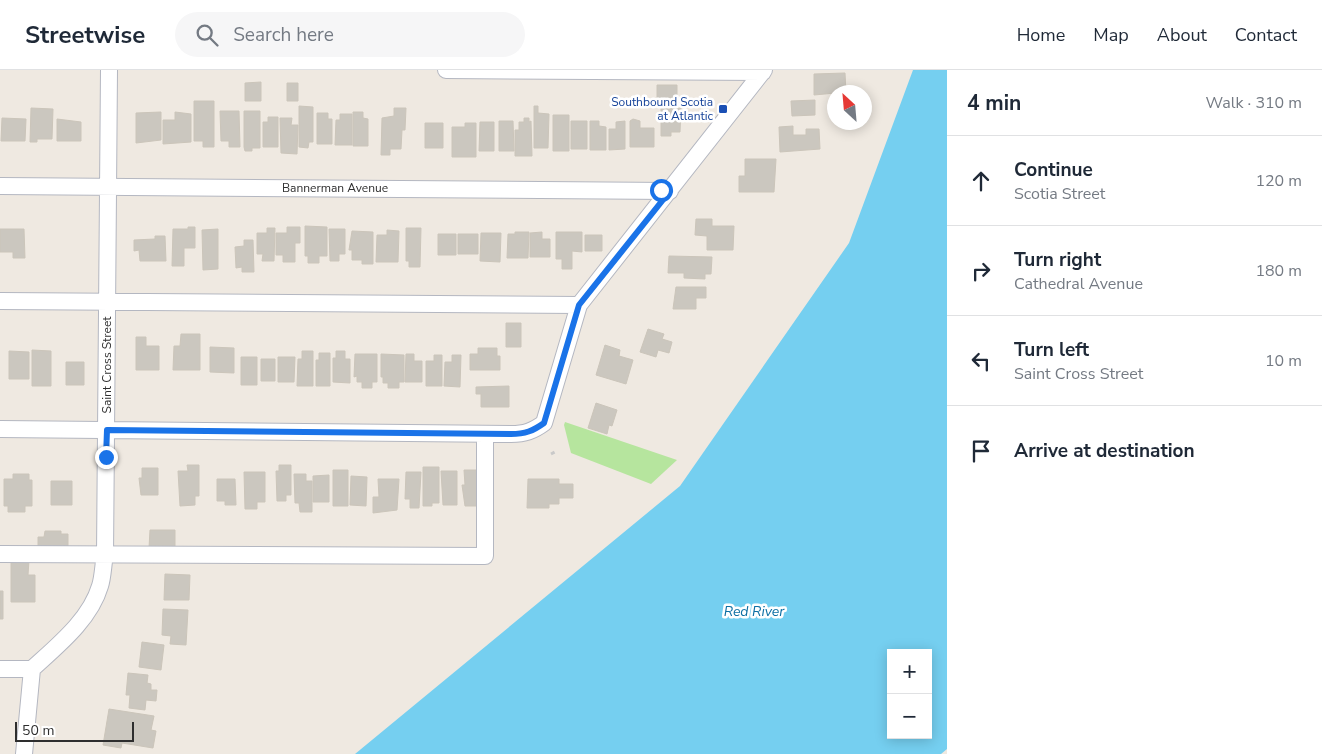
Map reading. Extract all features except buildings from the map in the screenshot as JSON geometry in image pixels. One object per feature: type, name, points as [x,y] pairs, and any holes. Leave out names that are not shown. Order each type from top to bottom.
[{"type":"street","name":"Saint Cross Street","points":[[32,669],[78,624],[91,606],[100,586],[105,556],[109,70]]},
{"type":"street","points":[[446,70],[764,71]]},
{"type":"street","points":[[0,429],[524,434],[544,423],[579,305],[764,71]]},
{"type":"street","name":"Bannerman Avenue","points":[[0,186],[670,191]]},
{"type":"street","points":[[0,301],[579,305]]},
{"type":"street","points":[[0,554],[105,556],[484,556],[484,434]]},
{"type":"street","points":[[0,669],[32,669],[24,754]]},
{"type":"green space","points":[[565,422],[677,460],[651,484],[571,453],[564,425]]},
{"type":"water","name":"Red River","points":[[913,70],[947,70],[947,749],[941,754],[355,754],[680,486],[849,243]]},
{"type":"place","name":"Southbound Scotia at Atlantic","points":[[723,109]]},
{"type":"route","points":[[106,457],[107,430],[524,434],[536,429],[544,423],[579,305],[670,191],[661,190]]}]
